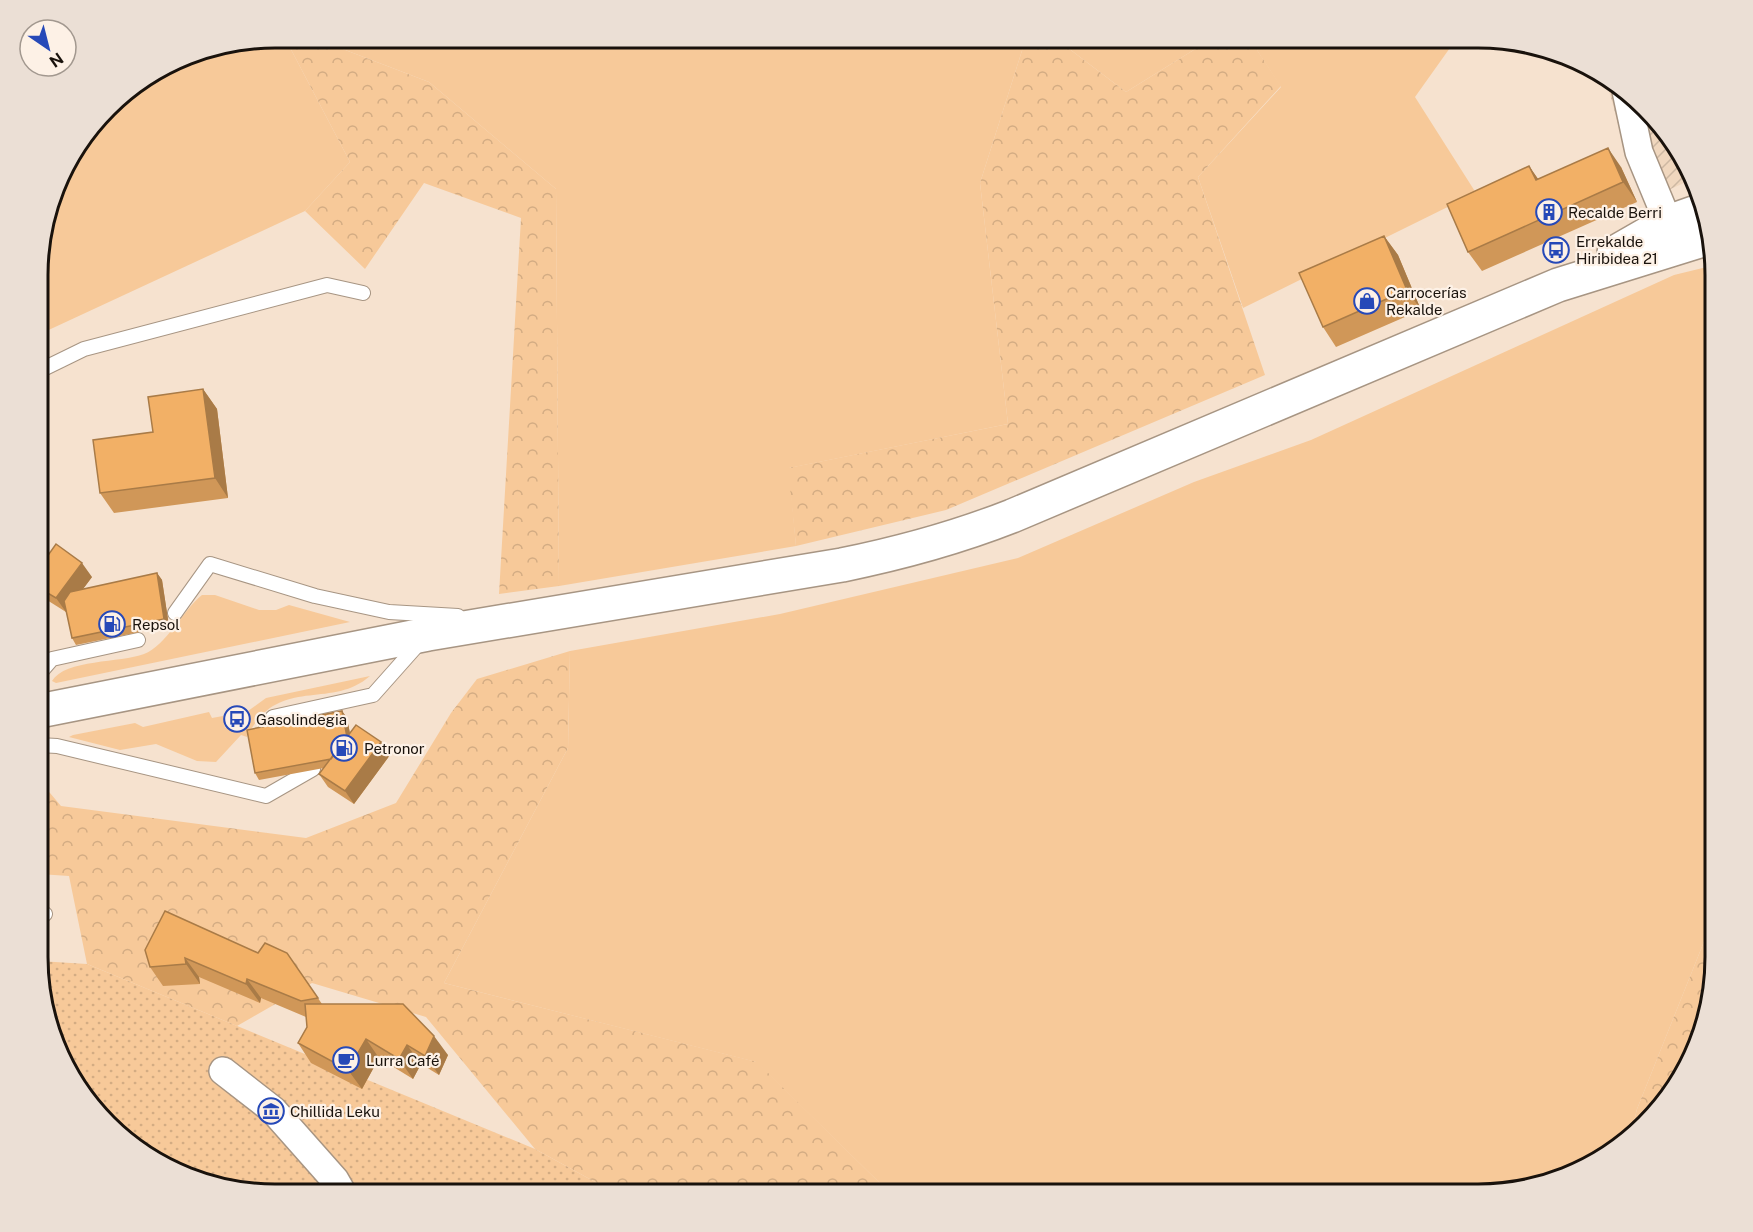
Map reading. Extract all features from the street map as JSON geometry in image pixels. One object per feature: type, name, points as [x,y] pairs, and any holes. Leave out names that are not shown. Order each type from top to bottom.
[{"type":"main road","points":[[1558,285],[1668,222],[1696,212]]},
{"type":"main road","points":[[48,709],[508,619],[842,565],[901,553],[966,534],[1362,370],[1558,285],[1702,240]]},
{"type":"street","points":[[1629,105],[1639,152],[1668,222]]},
{"type":"street","points":[[223,1071],[273,1110],[337,1184]]},
{"type":"lane","points":[[48,367],[84,349],[327,285],[363,293]]},
{"type":"lane","points":[[175,613],[210,564],[315,596],[389,612],[508,619]]},
{"type":"lane","points":[[266,726],[273,717],[373,695],[428,634]]},
{"type":"lane","points":[[48,664],[52,659],[138,640]]},
{"type":"lane","points":[[48,746],[266,796],[313,769]]},
{"type":"shaded area","points":[[1608,89],[1628,104],[1649,125],[1667,149],[1685,182],[1646,200],[1627,155]]},
{"type":"green space","points":[[260,48],[290,48],[350,162],[305,211],[48,330],[48,260],[52,231],[71,175],[86,149],[104,125],[125,104],[149,86],[175,71],[231,52]]},
{"type":"green space","points":[[290,48],[340,48],[429,82],[556,189],[559,586],[499,594],[521,218],[424,183],[365,269],[305,211],[350,162]]},
{"type":"green space","points":[[340,48],[1023,48],[980,183],[1008,424],[789,468],[796,546],[559,586],[556,189],[429,82]]},
{"type":"green space","points":[[1023,48],[1068,48],[1126,92],[1197,48],[1256,48],[1281,86],[1198,177],[1265,375],[946,510],[796,546],[788,468],[1008,424],[980,183]]},
{"type":"green space","points":[[1068,48],[1197,48],[1126,92]]},
{"type":"green space","points":[[1256,48],[1450,48],[1415,97],[1476,193],[1243,308],[1198,177],[1281,87]]},
{"type":"green space","points":[[1705,267],[1705,939],[1634,1121],[1591,1154],[1551,1172],[1522,1180],[1493,1184],[881,1184],[756,1062],[444,983],[568,748],[570,651],[780,614],[1018,558],[1194,482],[1311,440],[1674,275]]},
{"type":"green space","points":[[202,595],[215,595],[259,610],[276,610],[289,605],[350,622],[56,683],[52,681],[59,674],[81,665],[134,657],[152,650],[160,644]]},
{"type":"green space","points":[[570,651],[568,748],[444,983],[757,1062],[881,1184],[599,1184],[535,1149],[426,1017],[312,983],[237,1026],[87,964],[69,876],[48,875],[48,791],[61,806],[306,838],[396,803],[451,713],[477,679]]},
{"type":"green space","points":[[370,676],[355,686],[289,699],[274,706],[260,718],[247,737],[241,735],[216,762],[197,761],[156,744],[120,750],[69,737],[135,723],[143,727],[209,712],[212,718],[223,716],[225,728],[251,722],[248,711],[266,698]]},
{"type":"green space","points":[[1705,939],[1705,972],[1701,1001],[1688,1044],[1667,1083],[1649,1107],[1634,1121]]},
{"type":"green space","name":"Chillida Leku","points":[[48,962],[87,964],[535,1149],[599,1184],[260,1184],[231,1180],[188,1167],[149,1146],[125,1128],[104,1107],[86,1083],[71,1057],[60,1030],[52,1001]]},
{"type":"building","points":[[1608,148],[1623,182],[1468,252],[1447,204],[1529,166],[1536,180]]},
{"type":"building","points":[[1384,236],[1407,290],[1323,327],[1299,273]]},
{"type":"building","points":[[203,389],[215,478],[100,493],[93,440],[153,432],[148,397]]},
{"type":"building","points":[[56,544],[82,563],[56,598],[48,593],[48,555]]},
{"type":"building","points":[[157,573],[164,619],[72,638],[64,601],[70,592]]},
{"type":"building","points":[[342,711],[347,737],[331,759],[255,773],[247,730]]},
{"type":"building","points":[[356,725],[381,742],[345,791],[319,774]]},
{"type":"building","points":[[165,911],[258,953],[265,943],[287,953],[318,998],[301,1001],[247,979],[246,984],[185,958],[186,964],[150,967],[145,950]]},
{"type":"building","points":[[305,1004],[403,1004],[434,1036],[425,1056],[407,1045],[399,1059],[366,1039],[348,1070],[298,1043],[307,1027]]},
{"type":"place","name":"Recalde Berri","points":[[1549,212]]},
{"type":"place","name":"Errekalde Hiribidea 21","points":[[1556,250]]},
{"type":"place","name":"Carrocerías Rekalde","points":[[1367,301]]},
{"type":"place","name":"Repsol","points":[[112,624]]},
{"type":"place","name":"Gasolindegia","points":[[237,719]]},
{"type":"place","name":"Petronor","points":[[344,748]]},
{"type":"place","name":"Lurra Café","points":[[346,1060]]},
{"type":"place","name":"Chillida Leku","points":[[271,1111]]}]
